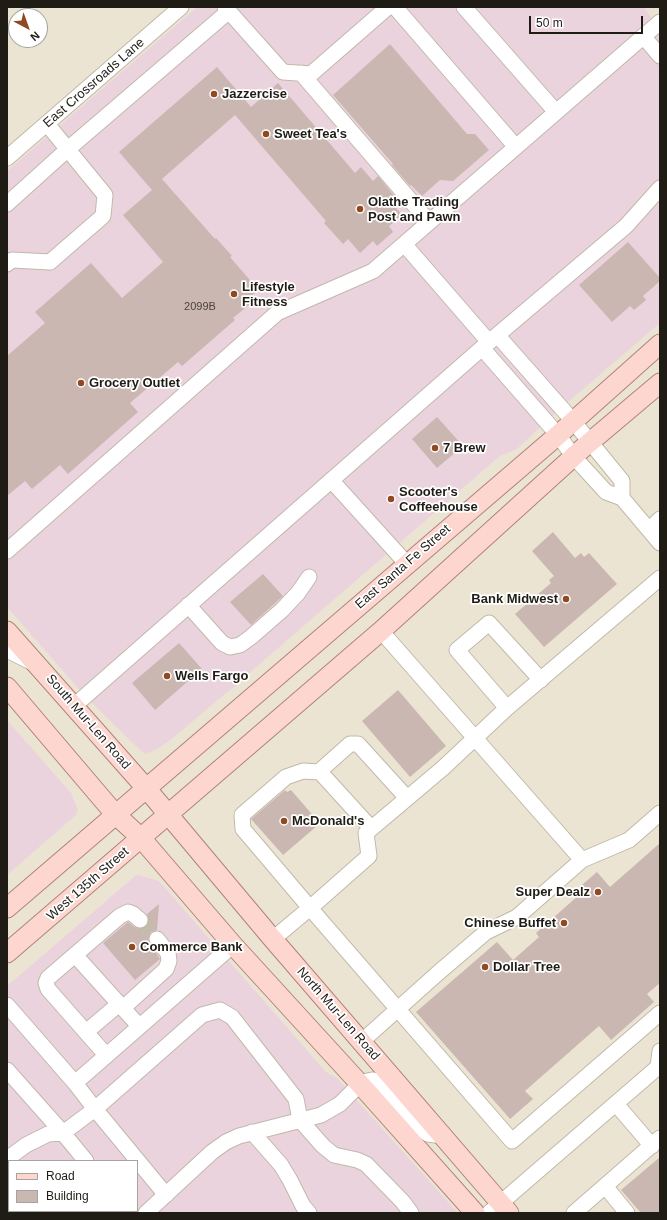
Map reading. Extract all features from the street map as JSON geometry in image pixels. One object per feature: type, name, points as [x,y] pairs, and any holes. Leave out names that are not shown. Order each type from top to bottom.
[{"type":"main road","name":"East Santa Fe Street","points":[[146,788],[558,436],[660,344]]},
{"type":"main road","points":[[168,814],[381,631],[574,457],[660,383]]},
{"type":"main road","name":"South Mur-Len Road","points":[[7,630],[168,814]]},
{"type":"main road","points":[[7,687],[115,814],[140,838],[233,945],[475,1213]]},
{"type":"main road","points":[[7,908],[146,788]]},
{"type":"main road","name":"West 135th Street","points":[[7,953],[168,814]]},
{"type":"main road","name":"North Mur-Len Road","points":[[168,814],[272,939],[443,1136],[500,1210]]},
{"type":"street","name":"East Crossroads Lane","points":[[7,158],[181,7]]},
{"type":"street","points":[[7,204],[227,9],[282,72],[311,74],[388,7]]},
{"type":"street","points":[[395,7],[516,147]]},
{"type":"street","points":[[464,7],[556,112]]},
{"type":"street","points":[[7,551],[277,313],[373,271],[660,22]]},
{"type":"street","points":[[643,36],[660,56]]},
{"type":"street","points":[[300,73],[429,222]]},
{"type":"street","points":[[7,264],[12,260],[50,262],[103,216],[106,195],[47,124]]},
{"type":"street","points":[[74,706],[490,342],[626,226],[660,190]]},
{"type":"street","points":[[404,244],[490,342],[574,457],[606,492],[622,498],[660,543]]},
{"type":"street","points":[[490,342],[574,421],[622,481],[622,498]]},
{"type":"street","points":[[332,480],[407,564]]},
{"type":"street","points":[[649,530],[660,519]]},
{"type":"street","points":[[188,605],[222,643],[230,647],[240,645],[282,610],[309,577]]},
{"type":"street","points":[[272,939],[369,856],[366,833],[371,828],[443,768],[507,708],[660,578]]},
{"type":"street","points":[[507,708],[457,650],[489,622],[541,680]]},
{"type":"street","points":[[381,631],[582,860]]},
{"type":"street","points":[[7,650],[37,665]]},
{"type":"street","points":[[320,772],[350,744],[358,744],[407,798]]},
{"type":"street","points":[[371,828],[320,772],[303,771],[286,777],[242,815],[243,829],[512,1140],[660,1013]]},
{"type":"street","points":[[361,1042],[486,932],[518,917],[582,860],[629,840],[660,813]]},
{"type":"street","points":[[106,1055],[48,989],[46,983],[48,978],[120,916],[128,912],[140,920]]},
{"type":"street","points":[[86,1032],[121,1006],[166,969],[169,961],[168,953],[157,939]]},
{"type":"street","points":[[75,1083],[233,945]]},
{"type":"street","points":[[75,955],[139,1026]]},
{"type":"street","points":[[7,1005],[75,1083],[94,1109],[137,1160]]},
{"type":"street","points":[[7,1159],[26,1145],[48,1134],[63,1133],[94,1109],[202,1015],[220,1010],[232,1017],[296,1099],[300,1120],[323,1146],[334,1155],[357,1160],[366,1164],[403,1202],[411,1213]]},
{"type":"street","points":[[500,1210],[658,1067],[660,1051]]},
{"type":"street","points":[[7,1070],[85,1160]]},
{"type":"street","points":[[146,1213],[212,1152],[226,1142],[252,1132],[321,1115],[340,1104],[360,1084],[367,1081],[378,1081],[423,1131],[428,1134],[443,1136]]},
{"type":"street","points":[[574,1213],[656,1142],[616,1104]]},
{"type":"street","points":[[252,1132],[281,1165],[303,1206],[309,1213]]},
{"type":"street","points":[[138,1162],[166,1195]]},
{"type":"street","points":[[604,1186],[627,1213]]},
{"type":"shaded area","points":[[197,7],[644,7],[660,30],[660,323],[561,408],[517,449],[500,456],[236,686],[168,742],[146,754],[142,752],[85,696],[7,607],[7,171]]},
{"type":"shaded area","points":[[7,720],[71,793],[78,810],[75,816],[7,875]]},
{"type":"shaded area","points":[[139,875],[159,881],[326,1072],[337,1078],[458,1213],[7,1213],[7,986],[135,876]]},
{"type":"building","points":[[390,44],[467,134],[475,134],[489,150],[453,181],[440,180],[422,196],[411,185],[410,186],[392,165],[393,164],[333,95]]},
{"type":"building","points":[[217,67],[251,107],[278,83],[355,173],[361,167],[373,181],[378,176],[396,198],[391,202],[402,215],[389,226],[393,232],[377,246],[373,241],[360,253],[348,239],[343,244],[324,223],[326,221],[235,115],[162,179],[232,256],[230,257],[255,286],[252,289],[255,293],[251,296],[255,300],[233,318],[235,320],[182,366],[178,362],[130,403],[138,412],[68,474],[60,465],[32,489],[25,481],[7,496],[7,356],[45,323],[35,312],[91,263],[122,298],[163,262],[123,215],[152,190],[119,152]]},
{"type":"building","points":[[628,242],[660,278],[660,281],[643,296],[646,300],[634,310],[630,306],[612,322],[579,285]]},
{"type":"building","points":[[437,417],[463,446],[437,468],[412,439]]},
{"type":"building","name":"Bank Midwest","points":[[553,532],[575,558],[581,553],[584,557],[589,553],[617,584],[544,647],[515,614],[551,583],[549,580],[554,576],[532,551]]},
{"type":"building","points":[[263,574],[283,596],[251,625],[230,602]]},
{"type":"building","name":"Wells Fargo","points":[[179,643],[202,669],[155,710],[132,683]]},
{"type":"building","points":[[398,690],[446,746],[410,777],[362,721]]},
{"type":"building","name":"McDonald's","points":[[285,790],[287,792],[291,790],[317,820],[314,823],[317,826],[283,855],[251,819]]},
{"type":"building","points":[[660,843],[660,983],[647,994],[654,1002],[611,1040],[599,1026],[525,1091],[533,1099],[510,1119],[416,1012],[497,942],[513,960],[539,937],[536,933],[579,895],[575,891],[597,872],[610,887]]},
{"type":"building","name":"Commerce Bank","points":[[159,904],[157,930],[151,932],[148,940],[160,959],[135,980],[103,943],[128,922],[138,929],[143,929],[147,926],[149,921],[147,914]]},
{"type":"building","points":[[660,1157],[660,1213],[641,1213],[621,1190]]},
{"type":"tunnel","points":[[140,920],[157,939]]},
{"type":"place","name":"Jazzercise","points":[[214,94]]},
{"type":"place","name":"Sweet Tea's","points":[[266,134]]},
{"type":"place","name":"Olathe Trading Post and Pawn","points":[[360,209]]},
{"type":"place","name":"Lifestyle Fitness","points":[[234,294]]},
{"type":"place","name":"Grocery Outlet","points":[[81,383]]},
{"type":"place","name":"7 Brew","points":[[435,448]]},
{"type":"place","name":"Scooter's Coffeehouse","points":[[391,499]]},
{"type":"place","name":"Bank Midwest","points":[[566,599]]},
{"type":"place","name":"Wells Fargo","points":[[167,676]]},
{"type":"place","name":"McDonald's","points":[[284,821]]},
{"type":"place","name":"Super Dealz","points":[[598,892]]},
{"type":"place","name":"Chinese Buffet","points":[[564,923]]},
{"type":"place","name":"Commerce Bank","points":[[132,947]]},
{"type":"place","name":"Dollar Tree","points":[[485,967]]}]
